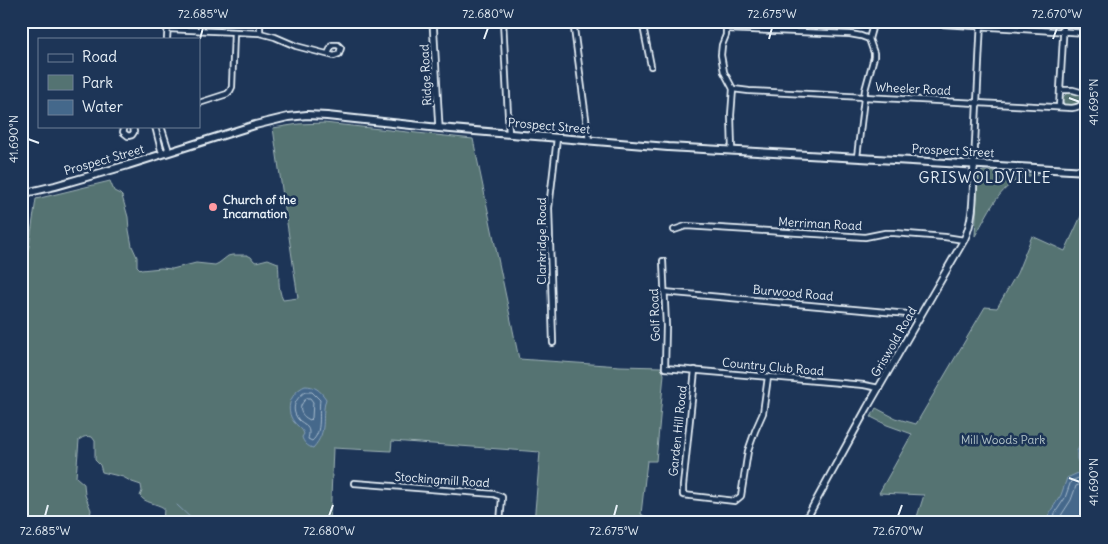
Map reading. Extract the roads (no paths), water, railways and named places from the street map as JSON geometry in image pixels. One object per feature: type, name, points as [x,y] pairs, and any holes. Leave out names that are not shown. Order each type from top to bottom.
[{"type":"main road","name":"Prospect Street","points":[[21,194],[166,154],[255,125],[282,118],[302,116],[327,116],[589,141],[732,151],[1087,170]]},
{"type":"street","points":[[21,70],[24,21]]},
{"type":"street","points":[[167,38],[168,21]]},
{"type":"street","points":[[201,21],[201,30]]},
{"type":"street","points":[[260,21],[260,33]]},
{"type":"street","name":"Ridge Road","points":[[433,21],[439,128]]},
{"type":"street","points":[[503,21],[509,134]]},
{"type":"street","points":[[572,21],[589,141]]},
{"type":"street","points":[[642,21],[651,66]]},
{"type":"street","points":[[726,21],[727,29],[721,50],[721,60],[724,72],[733,89],[731,115],[732,151]]},
{"type":"street","points":[[1059,107],[1064,21]]},
{"type":"street","points":[[857,157],[867,78],[874,57],[869,39],[874,22],[981,24],[1087,33]]},
{"type":"street","points":[[974,164],[981,24]]},
{"type":"street","points":[[168,29],[260,33],[296,46],[328,54]]},
{"type":"street","points":[[727,29],[850,34],[869,39]]},
{"type":"street","points":[[200,103],[227,94],[232,87],[234,32]]},
{"type":"street","name":"Wheeler Road","points":[[733,89],[1077,108],[1083,104],[1087,95],[1077,91],[1060,90]]},
{"type":"street","points":[[124,128],[123,132],[128,136],[132,135],[133,128]]},
{"type":"street","points":[[156,128],[161,150],[166,154],[168,148],[162,128]]},
{"type":"street","name":"Clarkridge Road","points":[[553,343],[549,208],[557,138]]},
{"type":"street","name":"Griswold Road","points":[[804,523],[964,240],[971,219],[974,164]]},
{"type":"street","name":"Merriman Road","points":[[674,230],[686,226],[865,237],[894,233],[964,240]]},
{"type":"street","name":"Golf Road","points":[[663,261],[666,326],[665,368]]},
{"type":"street","name":"Burwood Road","points":[[664,292],[908,314],[919,317]]},
{"type":"street","name":"Country Club Road","points":[[665,368],[864,385],[879,388]]},
{"type":"street","name":"Garden Hill Road","points":[[695,370],[683,486],[684,495],[735,501],[741,496],[748,451],[754,431],[763,413],[768,377]]},
{"type":"street","name":"Stockingmill Road","points":[[354,483],[494,494],[502,497],[500,523]]},
{"type":"water","points":[[305,386],[317,389],[326,399],[323,430],[313,448],[303,441],[302,437],[304,434],[291,417],[289,406],[296,392]]},
{"type":"water","points":[[1087,433],[1087,466],[1078,462],[1077,451]]},
{"type":"water","points":[[1080,472],[1087,473],[1087,523],[1048,523],[1050,512],[1061,495],[1067,478]]},
{"type":"waterway","points":[[177,505],[194,521],[202,523]]},
{"type":"place","name":"Church of the Incarnation","points":[[213,207]]},
{"type":"district","name":"GRISWOLDVILLE","points":[[985,178]]},
{"type":"park label","name":"Mill Woods Park","points":[[1003,440]]}]
